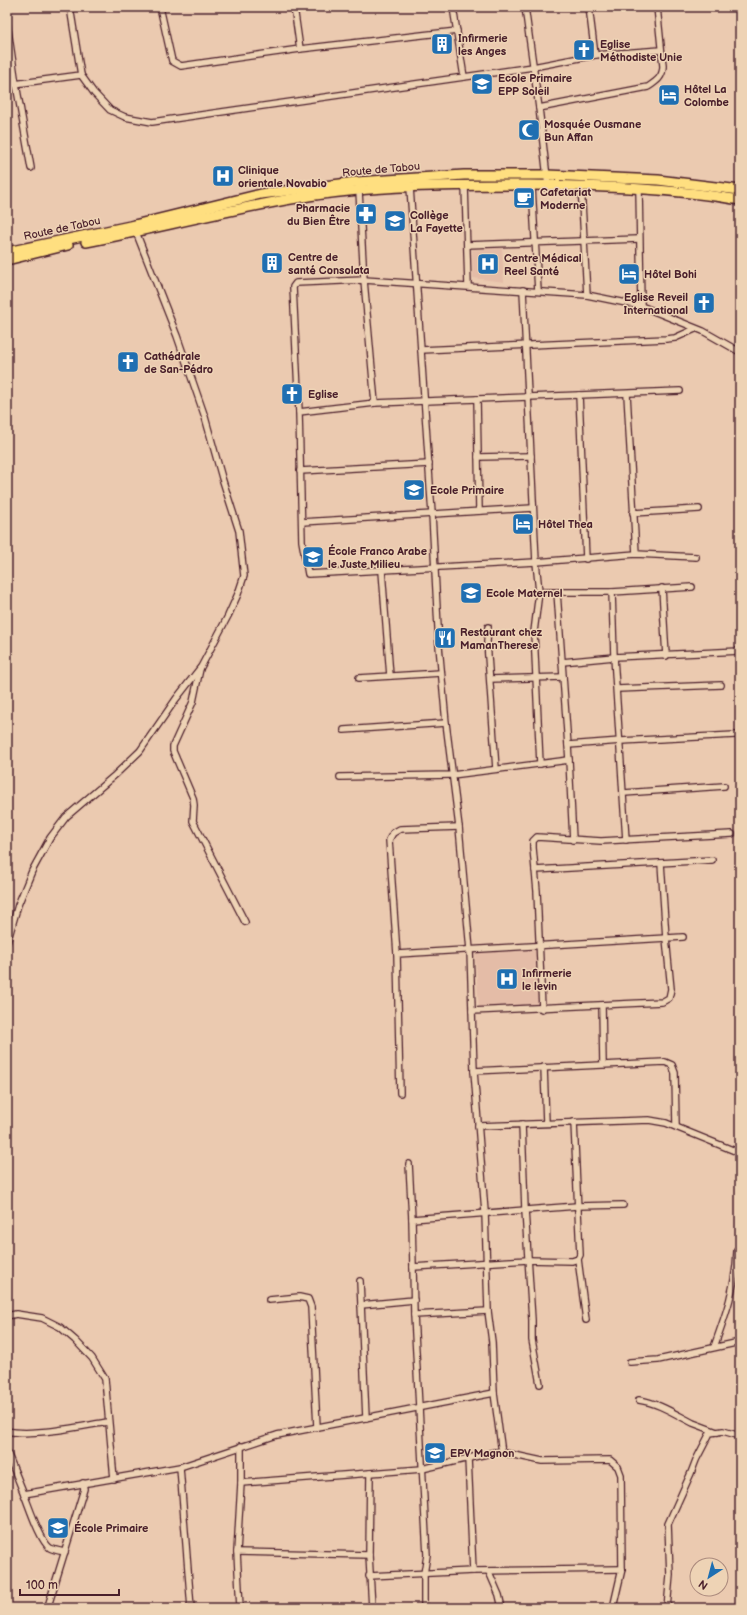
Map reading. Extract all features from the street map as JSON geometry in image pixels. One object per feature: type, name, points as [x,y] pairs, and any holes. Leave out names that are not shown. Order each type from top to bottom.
[{"type":"main road","name":"Route de Tabou","points":[[7,252],[130,226],[261,194],[356,182],[464,175],[547,175],[658,180],[740,190]]},
{"type":"main road","name":"Route de Tabou","points":[[7,260],[202,216],[298,198],[359,191],[465,185],[581,186],[639,189],[740,200]]},
{"type":"street","points":[[70,7],[81,75],[94,93],[110,110],[125,118],[152,122],[533,67],[595,55],[660,50]]},
{"type":"street","points":[[160,7],[172,61],[181,66],[300,49],[457,30]]},
{"type":"street","points":[[294,7],[300,49]]},
{"type":"street","points":[[453,7],[464,77]]},
{"type":"street","points":[[525,7],[548,186]]},
{"type":"street","points":[[589,7],[595,55]]},
{"type":"street","points":[[539,108],[648,87],[660,78],[663,72],[656,7]]},
{"type":"street","points":[[7,22],[31,168]]},
{"type":"street","points":[[7,85],[81,75]]},
{"type":"street","points":[[465,185],[468,286]]},
{"type":"street","points":[[532,186],[538,291]]},
{"type":"street","points":[[581,186],[587,295]]},
{"type":"street","points":[[410,187],[442,672],[446,722],[459,827],[470,950],[474,1071],[486,1212],[488,1311],[492,1342],[494,1393],[502,1452]]},
{"type":"street","points":[[639,189],[641,306]]},
{"type":"street","points":[[359,191],[364,280],[375,403]]},
{"type":"street","points":[[7,943],[18,905],[32,871],[50,838],[66,817],[115,775],[140,751],[176,699],[201,667],[238,594],[244,576],[240,538],[205,417],[188,365],[136,232]]},
{"type":"street","points":[[467,245],[639,239]]},
{"type":"street","points":[[696,557],[636,554],[586,559],[308,574],[302,541],[294,284],[364,280],[417,282],[587,295],[641,306],[695,329],[704,331],[740,352]]},
{"type":"street","points":[[523,290],[533,508],[539,592],[534,632],[540,764]]},
{"type":"street","points":[[421,350],[526,344],[666,339],[675,338],[695,329]]},
{"type":"street","points":[[299,412],[375,403],[680,391]]},
{"type":"street","points":[[627,394],[636,554]]},
{"type":"street","points":[[579,395],[586,559]]},
{"type":"street","points":[[476,399],[479,511]]},
{"type":"street","points":[[478,457],[531,456]]},
{"type":"street","points":[[300,471],[429,464]]},
{"type":"street","points":[[302,522],[533,508]]},
{"type":"street","points":[[633,513],[699,509]]},
{"type":"street","points":[[382,571],[390,676]]},
{"type":"street","points":[[539,592],[612,592],[692,586]]},
{"type":"street","points":[[662,588],[666,656]]},
{"type":"street","points":[[557,592],[569,760],[572,840]]},
{"type":"street","points":[[612,592],[614,657],[621,741],[626,840]]},
{"type":"street","points":[[488,627],[486,637],[496,769]]},
{"type":"street","points":[[562,662],[614,657],[666,656],[740,651]]},
{"type":"street","points":[[201,667],[193,702],[173,746],[173,751],[193,798],[193,821],[245,922]]},
{"type":"street","points":[[359,678],[442,672]]},
{"type":"street","points":[[490,679],[563,677]]},
{"type":"street","points":[[617,689],[721,685]]},
{"type":"street","points":[[344,730],[446,722]]},
{"type":"street","points":[[568,746],[621,741],[735,735]]},
{"type":"street","points":[[340,777],[452,775],[569,760]]},
{"type":"street","points":[[624,793],[724,786]]},
{"type":"street","points":[[400,1093],[398,954],[389,840],[390,837],[400,829],[459,827]]},
{"type":"street","points":[[542,1008],[540,945],[533,848],[533,841],[537,837],[601,841],[732,834]]},
{"type":"street","points":[[535,870],[712,860]]},
{"type":"street","points":[[472,1011],[662,1002],[670,998],[672,989],[666,938],[661,863]]},
{"type":"street","points":[[398,954],[683,937]]},
{"type":"street","points":[[602,1005],[603,1064]]},
{"type":"street","points":[[474,1071],[665,1062],[672,1065],[675,1073],[676,1126]]},
{"type":"street","points":[[544,1067],[546,1123]]},
{"type":"street","points":[[478,1126],[648,1120],[666,1122],[740,1153]]},
{"type":"street","points":[[574,1122],[580,1255],[578,1259],[586,1320]]},
{"type":"street","points":[[522,1124],[532,1350],[540,1384]]},
{"type":"street","points":[[409,1164],[414,1315],[427,1555],[424,1574],[424,1608]]},
{"type":"street","points":[[412,1219],[486,1212],[578,1206],[623,1205]]},
{"type":"street","points":[[714,1347],[728,1307],[736,1272],[737,1251]]},
{"type":"street","points":[[413,1267],[528,1260],[572,1261],[578,1259]]},
{"type":"street","points":[[360,1281],[366,1418]]},
{"type":"street","points":[[269,1300],[299,1297],[308,1299],[311,1307],[317,1427]]},
{"type":"street","points":[[361,1305],[414,1300]]},
{"type":"street","points":[[414,1315],[488,1311]]},
{"type":"street","points":[[7,1316],[16,1314],[42,1318],[60,1327],[92,1358],[105,1379],[114,1479]]},
{"type":"street","points":[[630,1362],[658,1360],[740,1342]]},
{"type":"street","points":[[24,1494],[180,1467],[277,1435],[494,1393]]},
{"type":"street","points":[[639,1400],[651,1402],[717,1432]]},
{"type":"street","points":[[7,1431],[51,1431],[108,1422]]},
{"type":"street","points":[[667,1608],[670,1575],[668,1524],[696,1460],[710,1433],[723,1431],[740,1436]]},
{"type":"street","points":[[240,1608],[237,1552],[241,1483],[241,1446]]},
{"type":"street","points":[[7,1452],[30,1512],[46,1545],[53,1550],[65,1552]]},
{"type":"street","points":[[241,1483],[422,1469],[495,1452],[502,1452],[542,1461],[610,1460],[618,1467],[621,1475],[622,1569],[613,1608]]},
{"type":"street","points":[[468,1458],[473,1571]]},
{"type":"street","points":[[180,1467],[192,1608]]},
{"type":"street","points":[[370,1473],[369,1576],[372,1608]]},
{"type":"street","points":[[50,1608],[49,1603],[84,1489],[83,1483]]},
{"type":"street","points":[[237,1552],[369,1555]]},
{"type":"street","points":[[369,1576],[473,1571],[489,1572],[622,1569]]},
{"type":"street","points":[[489,1572],[502,1608]]},
{"type":"shaded area","name":"Centre Médical Reel Santé","points":[[502,248],[504,282],[473,278],[472,250]]},
{"type":"shaded area","name":"Infirmerie le levin","points":[[536,949],[538,1005],[479,1008],[475,953]]},
{"type":"place","name":"Infirmerie les Anges","points":[[442,44]]},
{"type":"place","name":"Eglise Méthodiste Unie","points":[[584,50]]},
{"type":"place","name":"Ecole Primaire EPP Soleil","points":[[482,84]]},
{"type":"place","name":"Hôtel La Colombe","points":[[669,95]]},
{"type":"place","name":"Mosquée Ousmane Bun Affan","points":[[529,130]]},
{"type":"place","name":"Clinique orientale Novabio","points":[[223,176]]},
{"type":"place","name":"Cafetariat Moderne","points":[[524,198]]},
{"type":"place","name":"Pharmacie du Bien Être","points":[[366,214]]},
{"type":"place","name":"Collège La Fayette","points":[[395,221]]},
{"type":"place","name":"Centre de santé Consolata","points":[[272,263]]},
{"type":"place","name":"Centre Médical Reel Santé","points":[[488,264]]},
{"type":"place","name":"Hôtel Bohi","points":[[629,274]]},
{"type":"place","name":"Eglise Reveil International","points":[[704,303]]},
{"type":"place","name":"Cathédrale de San-Pédro","points":[[128,362]]},
{"type":"place","name":"Eglise","points":[[292,394]]},
{"type":"place","name":"Ecole Primaire","points":[[414,490]]},
{"type":"place","name":"Hôtel Thea","points":[[523,524]]},
{"type":"place","name":"École Franco Arabe le Juste Milieu","points":[[313,557]]},
{"type":"place","name":"Ecole Maternel","points":[[471,593]]},
{"type":"place","name":"Restaurant chez MamanTherese","points":[[445,638]]},
{"type":"place","name":"Infirmerie le levin","points":[[507,979]]},
{"type":"place","name":"EPV Magnon","points":[[435,1453]]},
{"type":"place","name":"École Primaire","points":[[58,1528]]}]
